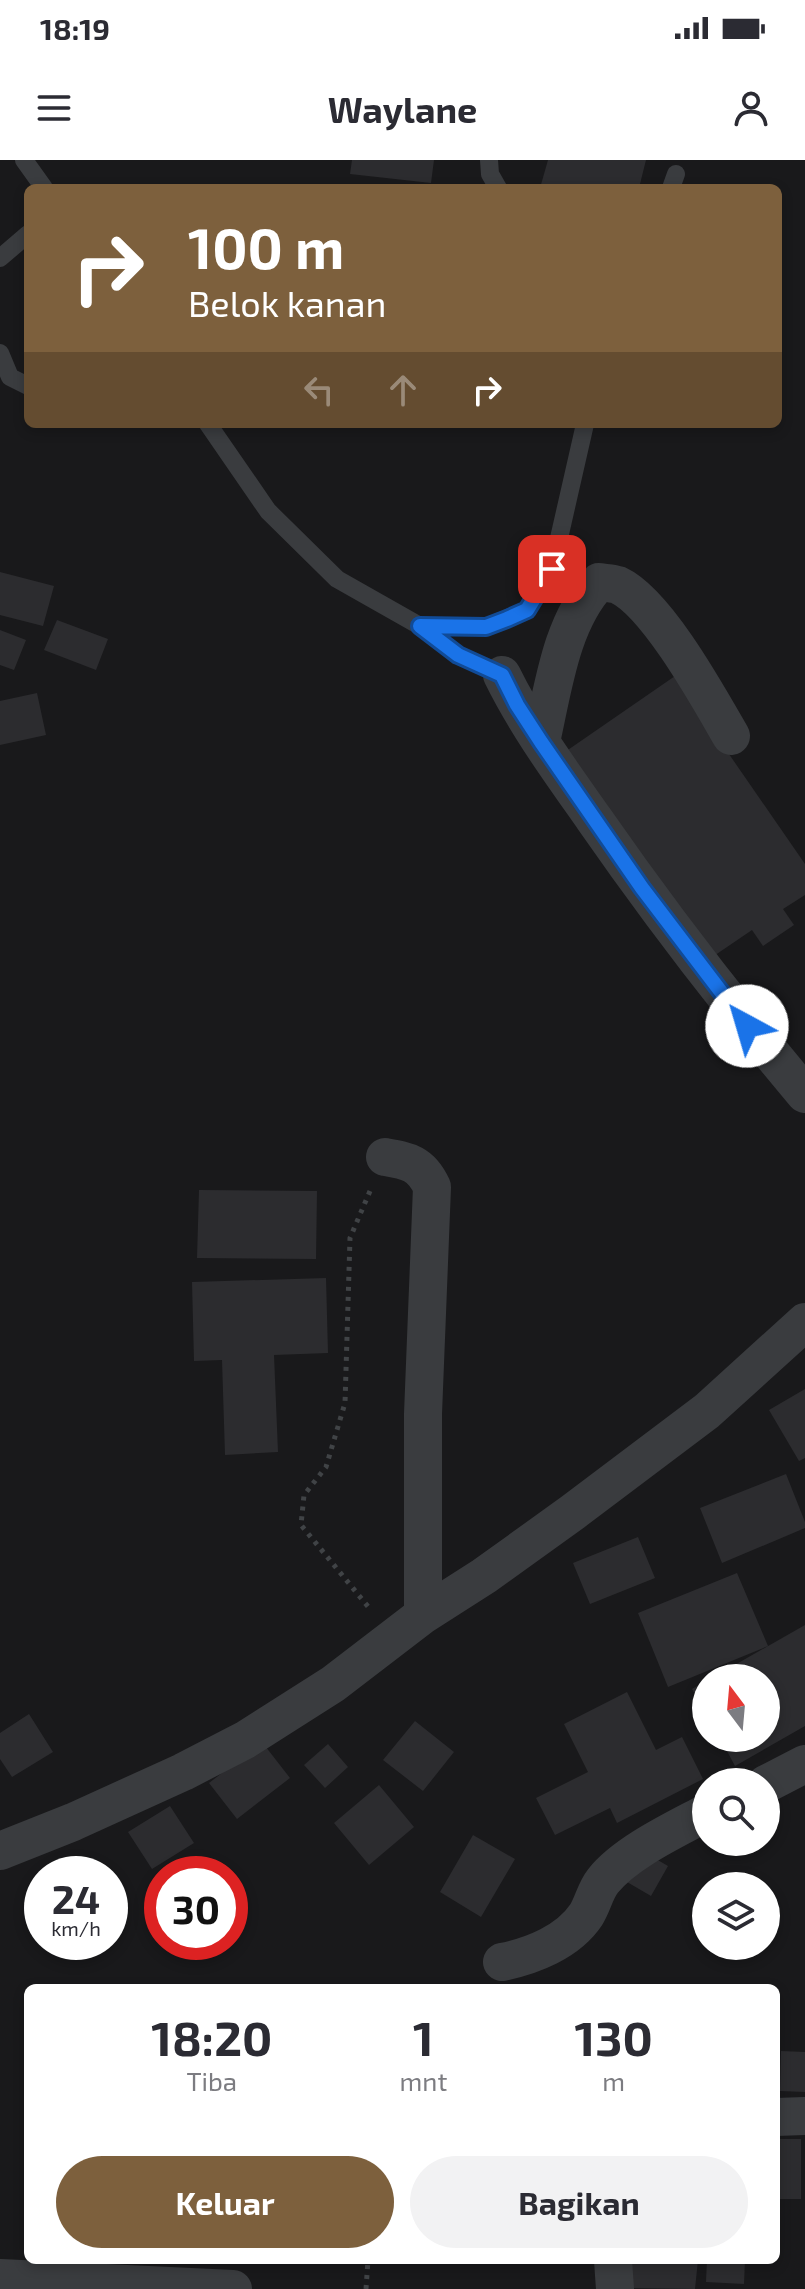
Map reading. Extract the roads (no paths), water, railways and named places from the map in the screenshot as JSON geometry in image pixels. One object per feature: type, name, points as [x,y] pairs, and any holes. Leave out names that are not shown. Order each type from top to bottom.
[{"type":"street","points":[[541,742],[565,644],[585,597],[599,582],[616,584],[634,596],[662,628],[696,675],[731,736]]},
{"type":"street","points":[[502,675],[541,742],[684,945],[805,1094]]},
{"type":"street","points":[[385,1157],[409,1161],[426,1173],[432,1187],[423,1414],[408,1626]]},
{"type":"street","points":[[4,1842],[73,1822],[183,1772],[245,1740],[333,1684],[408,1626],[484,1576],[707,1411],[805,1322]]},
{"type":"street","points":[[780,1777],[805,1764]]},
{"type":"street","points":[[502,1962],[529,1957],[562,1938],[585,1916],[602,1883],[623,1862],[692,1821]]},
{"type":"street","points":[[780,2117],[805,2116]]},
{"type":"street","points":[[613,2264],[615,2289]]},
{"type":"street","points":[[0,2278],[38,2284],[233,2289]]},
{"type":"lane","points":[[24,160],[41,184]]},
{"type":"lane","points":[[489,160],[490,174],[496,184]]},
{"type":"lane","points":[[0,258],[24,237]]},
{"type":"lane","points":[[0,353],[10,377],[24,384]]},
{"type":"lane","points":[[211,428],[268,511],[337,579],[420,626],[458,655],[502,675]]},
{"type":"lane","points":[[420,626],[486,627],[527,610],[552,569],[584,428]]}]
